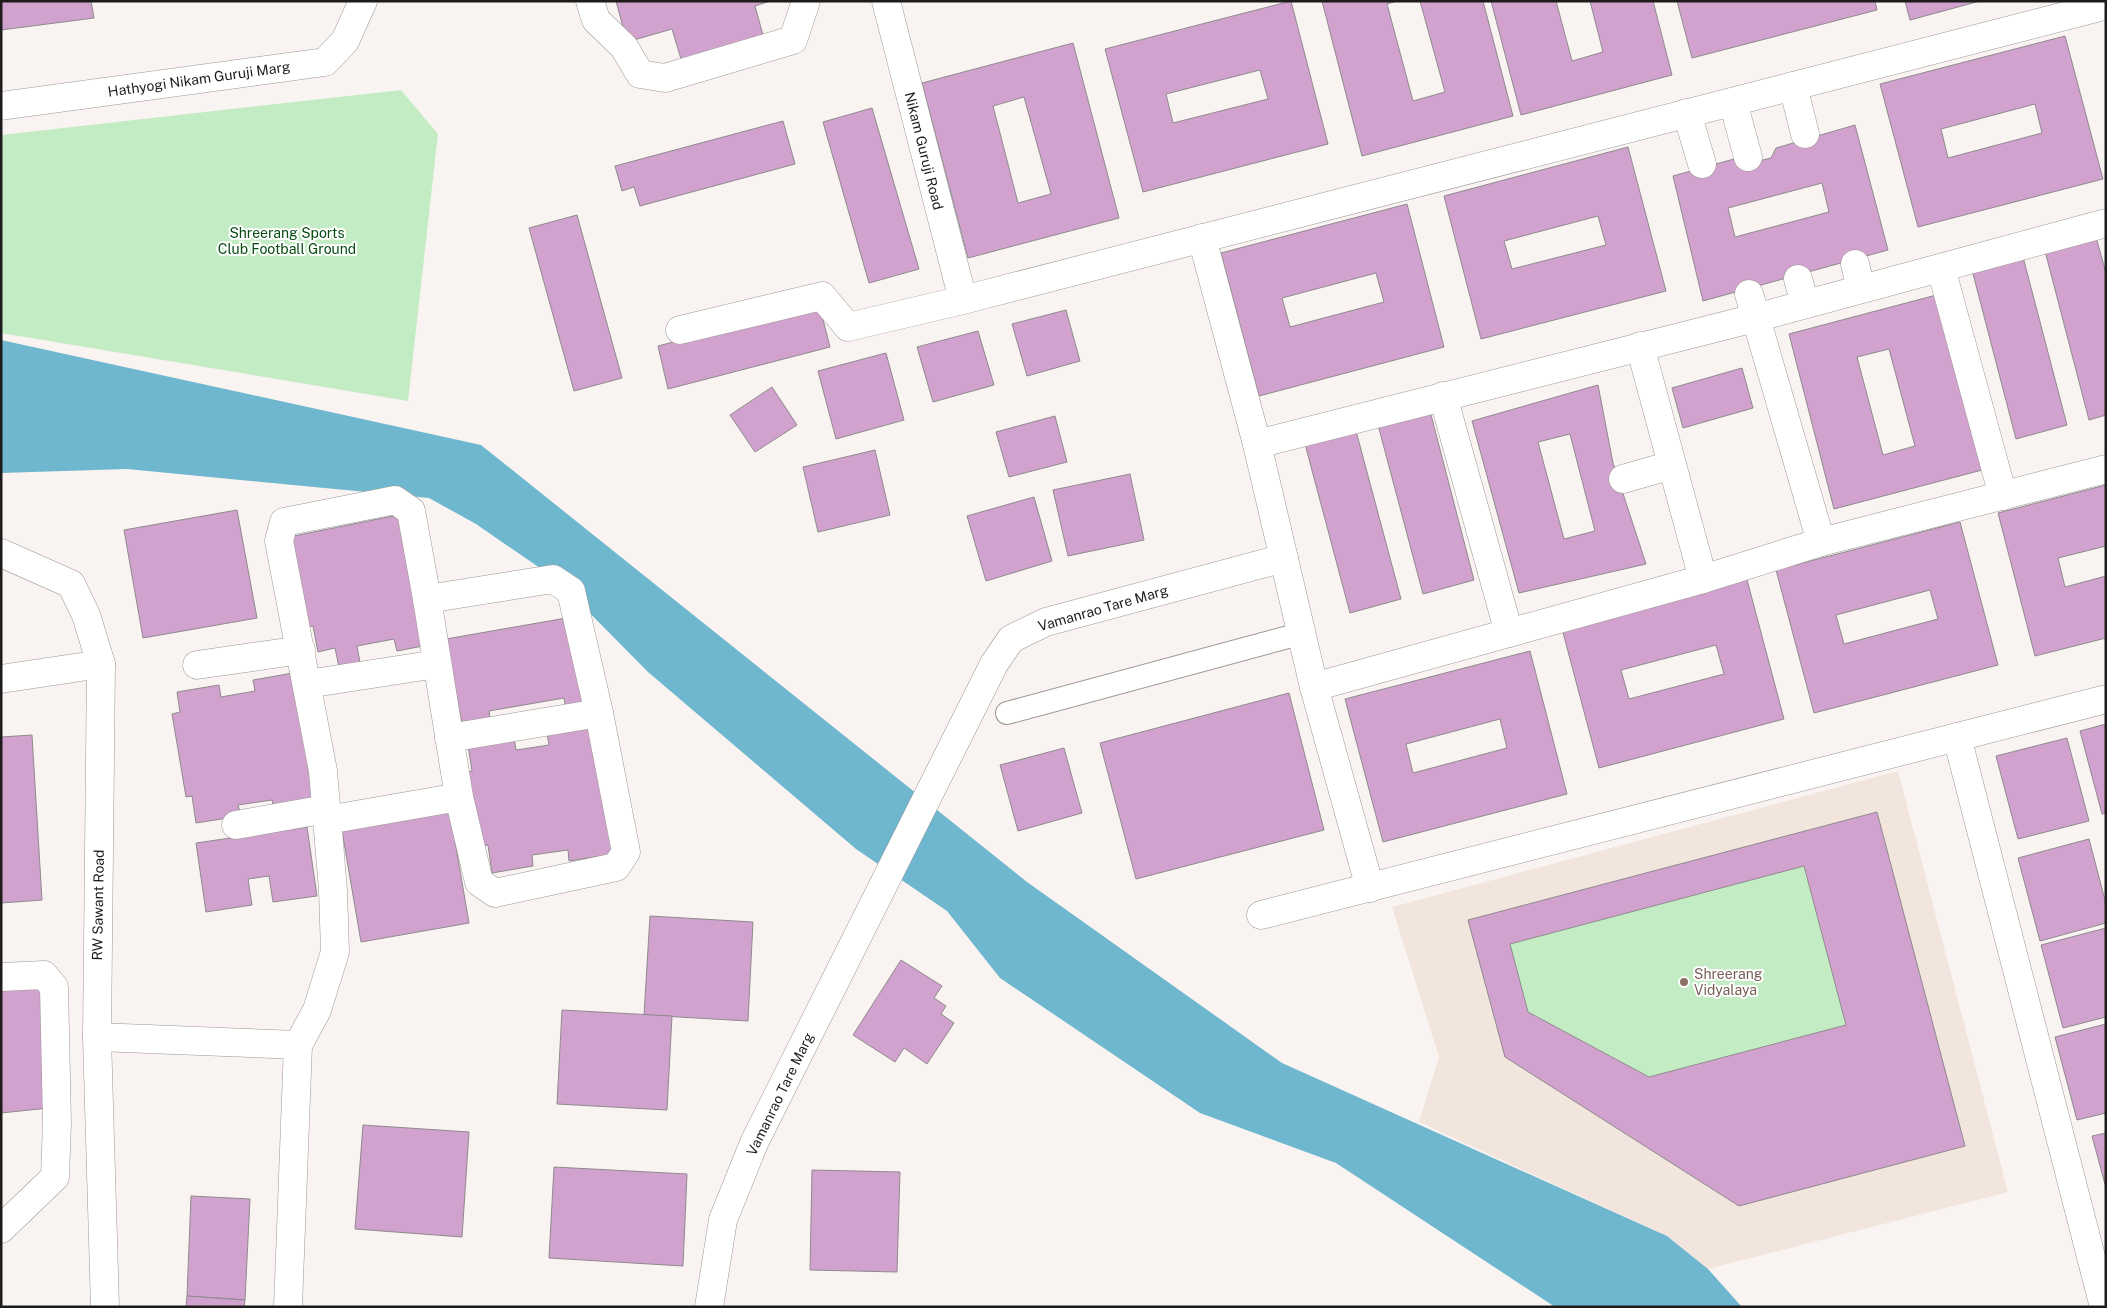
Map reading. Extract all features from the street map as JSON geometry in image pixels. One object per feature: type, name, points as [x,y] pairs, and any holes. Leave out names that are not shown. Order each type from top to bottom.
[{"type":"street","name":"Hathyogi Nikam Guruji Marg","points":[[1,106],[325,62],[344,41],[362,1]]},
{"type":"street","points":[[590,1],[596,20],[624,47],[640,74],[665,78],[793,40],[806,1]]},
{"type":"street","name":"Nikam Guruji Road","points":[[886,1],[963,300]]},
{"type":"street","points":[[680,330],[822,296],[848,327],[963,300],[1793,86],[2101,13]]},
{"type":"street","points":[[1793,86],[1805,134]]},
{"type":"street","points":[[1733,102],[1748,157]]},
{"type":"street","points":[[1687,113],[1702,164]]},
{"type":"street","points":[[1257,444],[1640,346],[1752,306],[1858,276],[1942,268],[2106,223]]},
{"type":"street","points":[[1202,238],[1257,444],[1304,634],[1314,687],[1370,888]]},
{"type":"street","points":[[1942,268],[2004,496]]},
{"type":"street","points":[[1752,306],[1821,542]]},
{"type":"street","points":[[1640,346],[1703,579]]},
{"type":"street","points":[[1443,396],[1487,520],[1509,633]]},
{"type":"street","points":[[1624,479],[1672,465]]},
{"type":"street","points":[[1314,687],[1703,579],[1821,542],[2106,469]]},
{"type":"street","points":[[288,1307],[298,1045],[317,1010],[335,952],[333,890],[323,772],[279,541],[284,522],[395,500],[411,511],[459,797],[478,882],[495,894],[616,867],[626,852],[599,713],[571,591],[553,579],[427,598]]},
{"type":"street","name":"RW Sawant Road","points":[[1,554],[71,584],[86,615],[101,664],[97,1037],[105,1307]]},
{"type":"street","name":"Vamanrao Tare Marg","points":[[709,1307],[723,1220],[747,1160],[994,664],[1011,639],[1046,622],[1284,558]]},
{"type":"street","points":[[197,665],[301,650]]},
{"type":"street","points":[[1,679],[101,664]]},
{"type":"street","points":[[307,684],[437,664]]},
{"type":"street","points":[[1261,915],[2106,699]]},
{"type":"street","points":[[450,738],[599,713]]},
{"type":"street","points":[[1957,737],[2104,1307]]},
{"type":"street","points":[[236,825],[459,797]]},
{"type":"street","points":[[1,978],[44,975],[54,987],[57,1123],[54,1177],[1,1229]]},
{"type":"street","points":[[97,1037],[298,1045]]},
{"type":"lane","points":[[1007,713],[1304,634]]},
{"type":"shaded area","name":"Shreerang Vidyalaya","points":[[1898,771],[2008,1192],[1708,1269],[1667,1236],[1419,1122],[1439,1057],[1392,907]]},
{"type":"green space","name":"Shreerang Sports Club Football Ground","points":[[401,90],[438,134],[408,401],[1,333],[1,135]]},
{"type":"green space","points":[[1804,866],[1846,1025],[1649,1077],[1528,1012],[1510,944]]},
{"type":"water","points":[[1,340],[481,445],[1027,882],[1282,1063],[1667,1236],[1708,1269],[1742,1307],[1555,1307],[1336,1163],[1200,1113],[1000,978],[947,911],[856,849],[648,672],[556,579],[476,524],[429,498],[127,469],[1,473]]},
{"type":"building","points":[[1,1],[91,1],[94,18],[1,30]]},
{"type":"building","points":[[616,1],[770,1],[755,6],[766,46],[684,69],[672,29],[627,42]]},
{"type":"building","points":[[1291,1],[1328,144],[1143,192],[1105,49]],"holes":[[[1260,70],[1268,99],[1173,123],[1166,94]]]},
{"type":"building","points":[[1322,1],[1397,1],[1387,4],[1413,101],[1445,92],[1420,1],[1483,1],[1513,116],[1362,156]]},
{"type":"building","points":[[1491,1],[1556,1],[1572,61],[1603,52],[1590,1],[1653,1],[1672,75],[1521,115]]},
{"type":"building","points":[[1677,1],[1875,1],[1877,10],[1692,58]]},
{"type":"building","points":[[1905,1],[1980,1],[1910,20]]},
{"type":"building","points":[[2065,36],[2103,179],[1918,227],[1880,84]],"holes":[[[2035,104],[2042,133],[1948,158],[1941,129]]]},
{"type":"building","points":[[1073,43],[1119,218],[968,258],[922,83]],"holes":[[[1024,97],[1051,194],[1018,203],[993,106]]]},
{"type":"building","points":[[872,108],[919,269],[869,283],[823,122]]},
{"type":"building","points":[[783,121],[795,164],[640,206],[634,187],[622,191],[615,166]]},
{"type":"building","points":[[1855,125],[1888,250],[1703,301],[1673,176],[1734,159],[1742,165],[1771,158],[1776,148]],"holes":[[[1822,183],[1829,212],[1735,237],[1728,208]]]},
{"type":"building","points":[[1628,147],[1666,291],[1481,339],[1444,196]],"holes":[[[1598,216],[1606,245],[1512,269],[1504,241]]]},
{"type":"building","points":[[1407,204],[1444,347],[1259,396],[1221,253]],"holes":[[[1376,273],[1384,302],[1290,327],[1282,298]]]},
{"type":"building","points":[[577,215],[622,378],[574,391],[529,228]]},
{"type":"building","points":[[2096,237],[2106,273],[2106,415],[2089,420],[2045,251]]},
{"type":"building","points":[[2023,257],[2067,425],[2016,439],[1972,270]]},
{"type":"building","points":[[1940,294],[1986,469],[1834,509],[1789,334]],"holes":[[[1889,349],[1915,446],[1883,455],[1857,357]]]},
{"type":"building","points":[[819,304],[830,347],[668,389],[658,346]]},
{"type":"building","points":[[1066,310],[1080,361],[1027,376],[1012,324]]},
{"type":"building","points":[[978,331],[994,385],[933,402],[917,347]]},
{"type":"building","points":[[886,353],[904,420],[836,439],[818,371]]},
{"type":"building","points":[[1742,368],[1753,408],[1683,428],[1672,388]]},
{"type":"building","points":[[1598,385],[1613,463],[1646,564],[1519,593],[1472,421]],"holes":[[[1570,434],[1595,531],[1564,539],[1538,442]]]},
{"type":"building","points":[[772,387],[797,425],[755,452],[730,415]]},
{"type":"building","points":[[1430,411],[1474,580],[1423,594],[1378,425]]},
{"type":"building","points":[[1055,416],[1067,462],[1009,477],[996,432]]},
{"type":"building","points":[[1356,431],[1401,599],[1350,613],[1305,444]]},
{"type":"building","points":[[875,450],[890,515],[818,532],[803,467]]},
{"type":"building","points":[[1130,474],[1144,540],[1068,556],[1053,490]]},
{"type":"building","points":[[2106,485],[2106,546],[2058,558],[2065,587],[2106,576],[2106,638],[2035,656],[1998,513]]},
{"type":"building","points":[[1034,497],[1052,561],[986,581],[967,516]]},
{"type":"building","points":[[237,510],[257,618],[143,638],[124,530]]},
{"type":"building","points":[[398,515],[423,646],[397,651],[394,639],[357,646],[361,668],[340,672],[335,648],[318,652],[313,626],[307,627],[289,537]]},
{"type":"building","points":[[1960,522],[1998,665],[1814,713],[1776,570]],"holes":[[[1930,590],[1938,619],[1844,644],[1836,615]]]},
{"type":"building","points":[[1746,576],[1784,719],[1599,768],[1561,625]],"holes":[[[1716,645],[1724,674],[1629,699],[1621,670]]]},
{"type":"building","points":[[572,617],[588,706],[566,710],[564,698],[489,711],[491,724],[463,729],[446,639]]},
{"type":"building","points":[[1530,651],[1567,794],[1383,842],[1345,699]],"holes":[[[1500,719],[1507,748],[1413,773],[1406,744]]]},
{"type":"building","points":[[293,673],[315,804],[274,810],[272,800],[238,805],[241,816],[196,823],[192,796],[186,797],[172,714],[180,712],[177,692],[219,685],[221,697],[255,691],[253,680]]},
{"type":"building","points":[[1289,693],[1324,830],[1136,879],[1100,743]]},
{"type":"building","points":[[2106,724],[2106,813],[2102,814],[2080,731]]},
{"type":"building","points":[[593,726],[613,854],[569,861],[568,850],[532,855],[533,866],[492,873],[488,845],[476,847],[465,772],[472,771],[468,745],[514,738],[516,750],[549,745],[547,733]]},
{"type":"building","points":[[32,735],[42,900],[1,903],[1,737]]},
{"type":"building","points":[[2067,738],[2089,821],[2018,839],[1996,756]]},
{"type":"building","points":[[1064,748],[1082,813],[1018,831],[1000,765]]},
{"type":"building","points":[[449,806],[469,923],[361,942],[341,825]]},
{"type":"building","points":[[1877,812],[1965,1146],[1739,1206],[1505,1057],[1468,920]],"holes":[[[1804,866],[1846,1025],[1649,1077],[1528,1012],[1510,944]]]},
{"type":"building","points":[[307,827],[317,896],[273,902],[269,876],[248,879],[252,905],[206,912],[196,843]]},
{"type":"building","points":[[2089,839],[2106,904],[2106,923],[2040,941],[2018,858]]},
{"type":"building","points":[[650,916],[753,922],[748,1021],[644,1015]]},
{"type":"building","points":[[2106,928],[2106,1017],[2063,1028],[2041,945]]},
{"type":"building","points":[[901,960],[942,986],[934,998],[946,1006],[941,1014],[954,1023],[927,1064],[904,1048],[895,1062],[853,1035]]},
{"type":"building","points":[[42,986],[49,1108],[1,1113],[1,989]]},
{"type":"building","points":[[562,1010],[672,1016],[667,1110],[557,1104]]},
{"type":"building","points":[[2106,1024],[2106,1113],[2077,1120],[2055,1037]]},
{"type":"building","points":[[363,1125],[469,1132],[462,1237],[355,1229]]},
{"type":"building","points":[[2106,1133],[2106,1188],[2092,1136]]},
{"type":"building","points":[[554,1167],[687,1174],[683,1266],[549,1258]]},
{"type":"building","points":[[812,1170],[900,1172],[897,1272],[810,1270]]},
{"type":"building","points":[[191,1196],[250,1199],[245,1300],[187,1296]]},
{"type":"building","points":[[187,1296],[245,1300],[244,1307],[186,1307]]},
{"type":"place","name":"Shreerang Vidyalaya","points":[[1684,982]]}]
